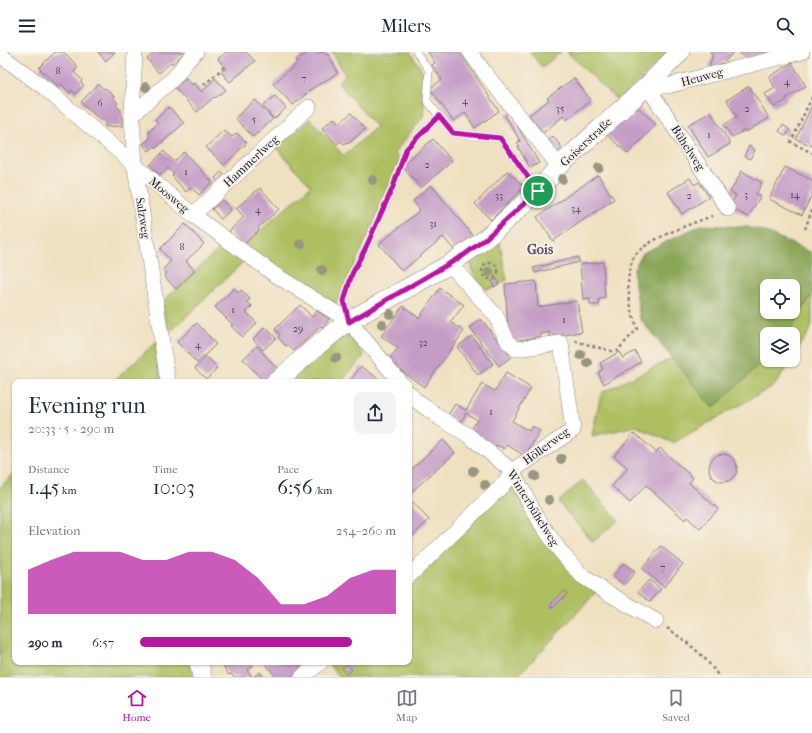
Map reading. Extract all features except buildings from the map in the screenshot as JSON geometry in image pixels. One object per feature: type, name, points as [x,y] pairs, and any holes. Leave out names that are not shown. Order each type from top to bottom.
[{"type":"street","name":"Salzweg","points":[[136,52],[132,115],[135,167],[168,379]]},
{"type":"street","points":[[132,115],[174,78],[186,61],[196,52]]},
{"type":"street","points":[[470,52],[485,73],[560,166]]},
{"type":"street","name":"Goiserstraße","points":[[279,379],[318,345],[349,322],[450,264],[484,240],[538,191],[560,166],[647,86],[680,52]]},
{"type":"street","name":"Heuweg","points":[[647,86],[667,86],[802,52]]},
{"type":"street","name":"Moosweg","points":[[0,55],[46,90],[193,215],[274,274],[349,322]]},
{"type":"street","name":"Bühelweg","points":[[647,86],[728,209]]},
{"type":"street","name":"Hammerlweg","points":[[193,215],[309,106]]},
{"type":"street","points":[[450,264],[496,316],[508,342],[516,349],[561,343]]},
{"type":"street","points":[[349,322],[397,379]]},
{"type":"street","name":"Höllerweg","points":[[412,573],[503,485],[512,471],[573,430],[561,343]]},
{"type":"street","name":"Winterbühelweg","points":[[412,397],[440,418],[468,435],[512,471],[540,522],[560,551],[582,576],[656,621]]},
{"type":"street","points":[[200,665],[202,677]]},
{"type":"street","points":[[302,677],[317,665]]},
{"type":"lane","points":[[416,52],[429,70],[427,101],[453,133],[500,138],[538,191]]},
{"type":"lane","points":[[349,322],[344,301],[352,274],[393,187],[406,149],[439,116]]},
{"type":"path","points":[[204,85],[224,67]]},
{"type":"path","points":[[812,97],[791,142],[812,153]]},
{"type":"path","points":[[561,343],[572,340],[611,351],[617,351],[636,329],[631,311],[629,284],[630,268],[634,256],[642,247],[686,225],[728,209]]},
{"type":"path","points":[[805,229],[812,210]]},
{"type":"path","points":[[489,262],[497,267],[498,271],[496,276],[490,278],[486,278],[482,274],[484,265],[489,262]]},
{"type":"path","points":[[656,621],[686,641],[705,658],[719,677]]},
{"type":"green space","points":[[332,52],[410,52],[426,77],[423,117],[394,153],[400,160],[386,196],[335,306],[243,246],[311,186],[276,148],[310,119],[344,156],[376,127],[338,83],[345,75]]},
{"type":"green space","points":[[530,52],[561,52],[542,67]]},
{"type":"green space","points":[[567,52],[668,52],[618,101]]},
{"type":"green space","points":[[701,225],[747,227],[766,232],[812,253],[812,294],[800,314],[800,279],[760,279],[760,319],[797,319],[792,327],[760,327],[760,364],[713,408],[640,319],[633,270],[643,253]]},
{"type":"green space","points":[[499,242],[507,280],[493,288],[486,289],[478,283],[471,268],[471,263],[473,258],[483,254]]},
{"type":"green space","points":[[221,247],[243,262],[168,334],[162,302]]},
{"type":"green space","points":[[812,294],[812,326],[800,346],[800,327],[792,327],[797,319],[800,319],[800,314]]},
{"type":"green space","points":[[346,334],[355,339],[364,356],[344,379],[291,379]]},
{"type":"green space","points":[[156,342],[161,379],[116,379]]},
{"type":"green space","points":[[672,358],[713,408],[760,364],[760,367],[787,367],[775,385],[673,443],[636,426],[592,436],[601,393]]},
{"type":"green space","points":[[12,476],[12,665],[191,665],[194,677],[0,677],[0,487]]},
{"type":"green space","points":[[583,480],[618,520],[593,542],[558,502]]},
{"type":"green space","points":[[511,481],[598,590],[517,677],[339,677],[329,665],[412,665],[412,567]]},
{"type":"district","name":"Gois","points":[[540,249]]},
{"type":"route","points":[[439,116],[453,133],[500,138],[538,191],[484,240],[464,255],[349,322],[344,301],[352,274],[393,187],[406,149],[439,116]]}]
